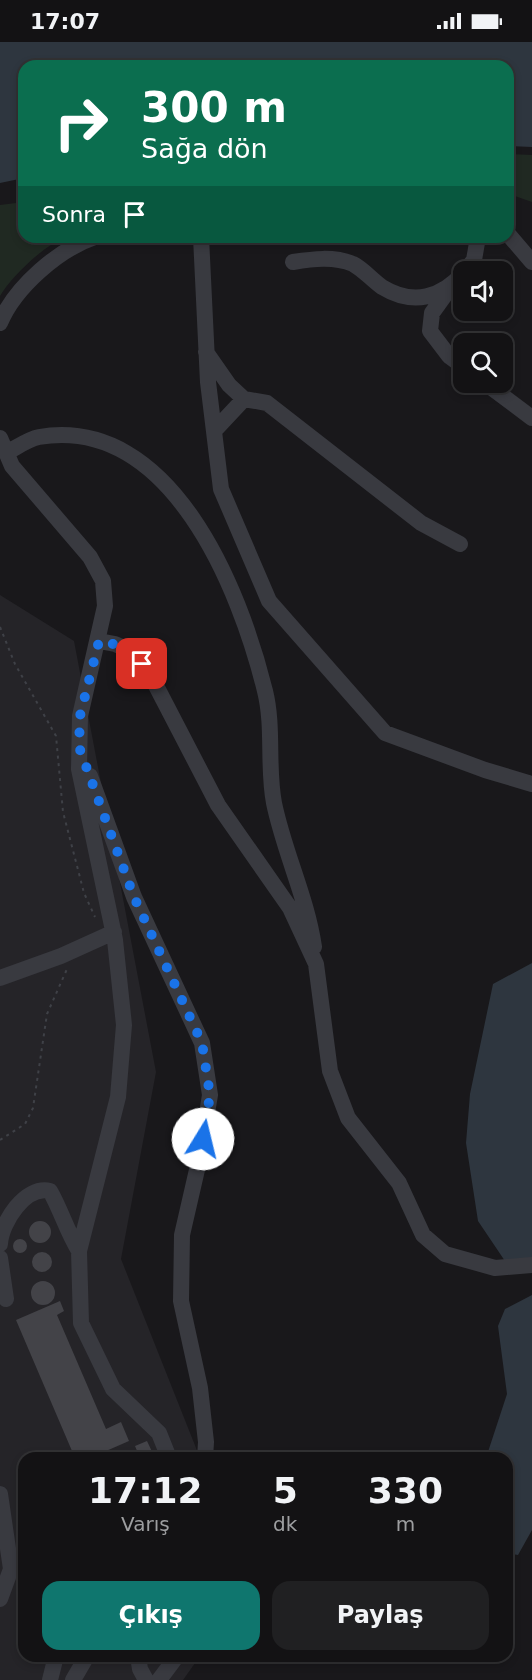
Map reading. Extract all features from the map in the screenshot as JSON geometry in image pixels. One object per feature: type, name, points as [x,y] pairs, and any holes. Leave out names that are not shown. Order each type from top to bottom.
[{"type":"lane","points":[[514,241],[532,262]]},
{"type":"lane","points":[[0,323],[4,312],[38,270],[85,243]]},
{"type":"lane","points":[[201,243],[206,352],[221,489],[269,602],[385,733],[485,770],[532,784]]},
{"type":"lane","points":[[473,261],[477,243]]},
{"type":"lane","points":[[293,262],[318,258],[352,264],[384,288],[420,299],[450,288]]},
{"type":"lane","points":[[453,285],[432,313],[430,331],[453,359]]},
{"type":"lane","points":[[206,352],[229,385],[244,399],[267,403],[422,523],[460,544]]},
{"type":"lane","points":[[499,393],[532,418]]},
{"type":"lane","points":[[214,431],[244,399]]},
{"type":"lane","points":[[167,1452],[159,1432],[113,1389],[81,1323],[79,1251],[118,1097],[124,1025],[114,932],[79,769],[80,716],[99,641],[105,606],[103,581],[90,557],[12,466],[3,446],[38,437],[80,437],[109,445],[154,472],[189,511],[223,570],[248,632],[266,693],[273,801],[286,849],[310,920],[330,1071],[348,1118],[399,1183],[423,1235],[445,1254],[495,1268],[532,1265]]},
{"type":"lane","points":[[99,641],[115,644],[133,652],[151,676],[218,805],[290,908],[316,964]]},
{"type":"lane","points":[[79,747],[134,897],[202,1043],[210,1095],[182,1235],[181,1301],[200,1388],[205,1452]]},
{"type":"lane","points":[[0,978],[114,932]]},
{"type":"lane","points":[[0,1244],[0,1233],[12,1211],[28,1197],[45,1189],[50,1191],[59,1206],[71,1238],[79,1251]]},
{"type":"lane","points":[[0,1258],[6,1299]]},
{"type":"lane","points":[[0,1494],[11,1569]]},
{"type":"lane","points":[[0,1599],[11,1569],[18,1562]]},
{"type":"lane","points":[[50,1680],[54,1662]]},
{"type":"lane","points":[[73,1680],[84,1662]]},
{"type":"lane","points":[[139,1662],[146,1680]]},
{"type":"lane","points":[[159,1680],[172,1662]]},
{"type":"path","points":[[0,627],[15,664],[51,723],[56,736],[63,812],[91,913],[100,924],[114,932]]},
{"type":"path","points":[[0,1140],[26,1124],[33,1108],[46,1014],[63,975],[79,948]]},
{"type":"shaded area","points":[[0,42],[532,42],[532,147],[514,146],[514,60],[18,60],[18,179],[0,183]]},
{"type":"shaded area","points":[[514,154],[532,155],[532,202],[514,196]]},
{"type":"shaded area","points":[[18,203],[18,243],[54,243],[30,262],[0,296],[0,205]]},
{"type":"shaded area","points":[[0,595],[74,641],[156,1072],[121,1259],[198,1452],[18,1452],[18,1662],[196,1662],[183,1680],[0,1680]]},
{"type":"shaded area","points":[[532,963],[532,1272],[511,1270],[478,1221],[466,1143],[470,1094],[493,984]]},
{"type":"shaded area","points":[[532,1295],[532,1530],[518,1555],[513,1554],[513,1452],[488,1452],[507,1394],[498,1326],[505,1309]]},
{"type":"building","points":[[36,1221],[44,1221],[51,1228],[51,1236],[44,1243],[36,1243],[29,1236],[29,1228]]},
{"type":"building","points":[[20,1239],[25,1241],[27,1246],[25,1251],[20,1253],[15,1251],[13,1246],[15,1241]]},
{"type":"building","points":[[42,1252],[49,1255],[52,1262],[49,1269],[42,1272],[35,1269],[32,1262],[35,1255]]},
{"type":"building","points":[[43,1281],[48,1282],[54,1288],[54,1298],[48,1304],[43,1305],[38,1304],[32,1298],[31,1293],[32,1288],[38,1282]]},
{"type":"building","points":[[60,1301],[64,1311],[57,1315],[106,1429],[121,1422],[129,1441],[104,1452],[72,1452],[16,1320]]},
{"type":"building","points":[[147,1441],[152,1452],[138,1452],[135,1446]]},
{"type":"route","points":[[142,664],[133,652],[115,644],[99,641],[80,716],[79,747],[134,897],[202,1043],[210,1095],[203,1139]]}]
